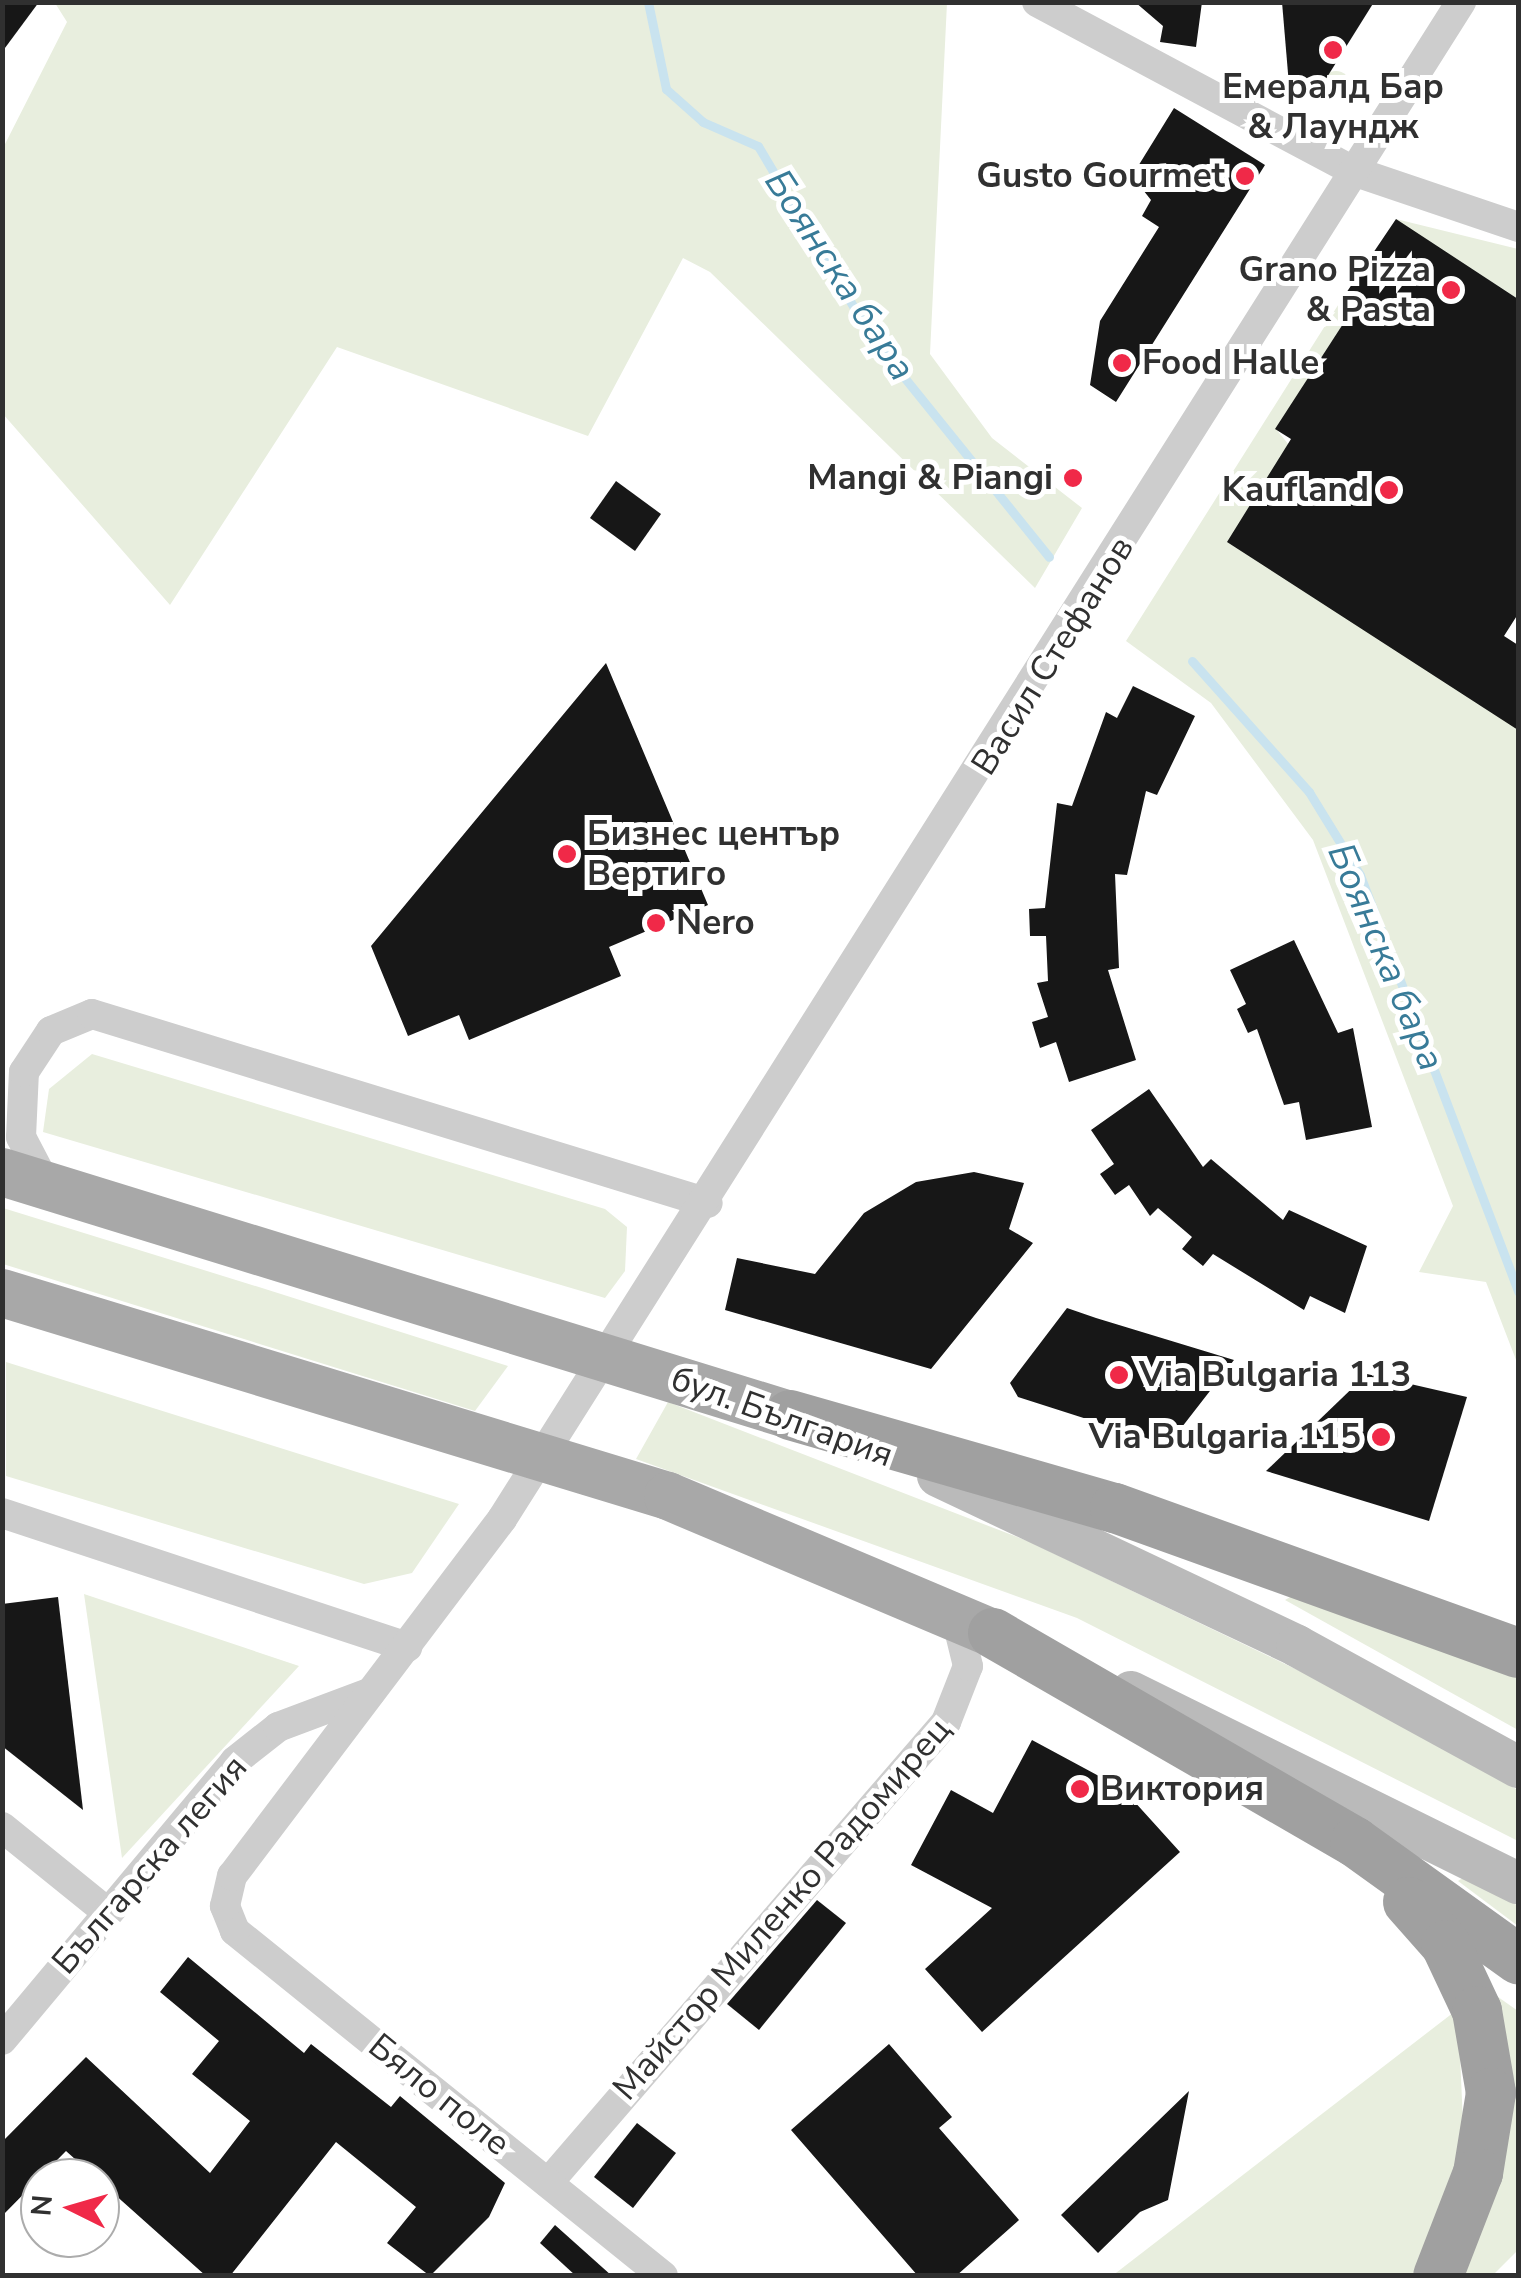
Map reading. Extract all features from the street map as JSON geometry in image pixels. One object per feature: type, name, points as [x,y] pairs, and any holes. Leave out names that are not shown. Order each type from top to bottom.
[{"type":"highway","points":[[790,1415],[1115,1508],[1396,1604],[1518,1653]]},
{"type":"highway","points":[[1396,1604],[1518,1619]]},
{"type":"highway","points":[[975,1625],[1354,1842],[1518,1959]]},
{"type":"highway","points":[[1354,1842],[1446,1945],[1477,2011],[1491,2094],[1478,2173],[1438,2276]]},
{"type":"main road","name":"бул. България","points":[[24,1179],[790,1415],[1164,1580],[1518,1767]]},
{"type":"main road","points":[[16,1306],[414,1414],[668,1496],[1185,1715],[1518,1882]]},
{"type":"street","points":[[1037,2],[1354,171],[1518,226]]},
{"type":"street","name":"Васил Стефанов","points":[[502,1519],[708,1203],[1460,2]]},
{"type":"street","points":[[24,1179],[13,1080],[51,1031],[109,1015],[708,1203]]},
{"type":"street","points":[[2,1513],[407,1647]]},
{"type":"street","name":"Българска легия","points":[[225,1906],[232,1876],[502,1519]]},
{"type":"street","name":"Майстор Миленко Радомирец","points":[[548,2183],[946,1722],[968,1666],[975,1625]]},
{"type":"street","name":"Българска легия","points":[[2,2040],[235,1761],[278,1727],[371,1692]]},
{"type":"street","points":[[2,1827],[107,1912]]},
{"type":"street","name":"Бяло поле","points":[[225,1906],[235,1931],[663,2276]]},
{"type":"green space","points":[[55,3],[947,3],[930,354],[992,438],[1082,508],[1035,588],[710,272],[683,258],[588,436],[337,347],[170,605],[3,414],[3,148],[67,22]]},
{"type":"green space","points":[[1336,71],[1346,75],[1350,85],[1346,95],[1336,99],[1326,95],[1322,85],[1326,75]]},
{"type":"green space","points":[[1396,219],[1518,249],[1518,299],[1407,227]]},
{"type":"green space","points":[[1340,302],[1352,310],[1276,429],[1518,727],[1518,1365],[1486,1282],[1419,1272],[1453,1206],[1313,840],[1211,703],[1126,641]]},
{"type":"green space","points":[[92,1054],[605,1209],[627,1227],[625,1271],[605,1298],[43,1132],[49,1089]]},
{"type":"green space","points":[[3,1208],[508,1366],[475,1411],[3,1264]]},
{"type":"green space","points":[[6,1362],[459,1504],[412,1573],[364,1584],[6,1476]]},
{"type":"green space","points":[[668,1402],[1030,1542],[1310,1676],[1518,1790],[1518,1841],[1077,1618],[636,1459]]},
{"type":"green space","points":[[1299,1592],[1518,1677],[1518,1730],[1285,1600]]},
{"type":"green space","points":[[84,1594],[299,1666],[122,1858]]},
{"type":"green space","points":[[1467,1875],[1518,1906],[1518,1926],[1458,1881]]},
{"type":"green space","points":[[1491,1992],[1518,2011],[1518,2250],[1493,2275],[1458,2276]]},
{"type":"green space","points":[[1458,2009],[1464,2146],[1418,2275],[1112,2276]]},
{"type":"building","points":[[2,2],[39,2],[2,52]]},
{"type":"building","points":[[1135,2],[1202,2],[1196,47],[1160,42],[1163,26]]},
{"type":"building","points":[[1282,2],[1374,2],[1314,98],[1289,85]]},
{"type":"building","points":[[1174,108],[1265,165],[1116,402],[1090,385],[1100,321],[1159,227],[1142,216],[1151,200],[1132,176]]},
{"type":"building","name":"Kaufland","points":[[1396,219],[1518,299],[1518,614],[1504,636],[1518,645],[1518,730],[1227,542],[1291,439],[1275,429],[1352,310],[1340,302]]},
{"type":"building","points":[[616,481],[661,514],[635,551],[590,518]]},
{"type":"building","name":"Бизнес център Вертиго","points":[[606,663],[708,905],[609,947],[621,976],[469,1040],[459,1015],[408,1036],[371,946]]},
{"type":"building","points":[[1133,686],[1195,716],[1157,795],[1146,791],[1127,875],[1115,874],[1119,968],[1108,970],[1136,1060],[1069,1082],[1056,1042],[1040,1048],[1032,1022],[1048,1017],[1037,983],[1048,981],[1046,936],[1030,936],[1029,909],[1045,908],[1057,803],[1072,806],[1106,712],[1117,718]]},
{"type":"building","points":[[1294,940],[1338,1033],[1353,1028],[1372,1127],[1306,1140],[1299,1102],[1284,1105],[1257,1029],[1248,1033],[1237,1009],[1246,1004],[1230,970]]},
{"type":"building","points":[[1149,1089],[1203,1167],[1211,1159],[1283,1220],[1289,1210],[1367,1246],[1345,1313],[1310,1296],[1304,1310],[1213,1254],[1203,1266],[1182,1249],[1192,1237],[1158,1208],[1150,1216],[1129,1185],[1115,1195],[1100,1174],[1114,1164],[1091,1130]]},
{"type":"building","points":[[974,1172],[1024,1183],[1009,1229],[1033,1243],[931,1369],[725,1310],[737,1258],[815,1274],[864,1213],[916,1182]]},
{"type":"building","name":"Via Bulgaria 113","points":[[1067,1308],[1234,1360],[1168,1445],[1018,1397],[1010,1383]]},
{"type":"building","name":"Via Bulgaria 115","points":[[1367,1374],[1467,1397],[1429,1521],[1266,1471]]},
{"type":"building","points":[[58,1597],[83,1810],[2,1746],[2,1604]]},
{"type":"building","points":[[1032,1740],[1123,1789],[1180,1852],[982,2032],[925,1969],[992,1908],[911,1865],[951,1790],[993,1813]]},
{"type":"building","points":[[817,1900],[846,1923],[759,2030],[727,2004]]},
{"type":"building","points":[[188,1957],[304,2053],[311,2044],[391,2107],[400,2096],[505,2183],[489,2217],[430,2276],[387,2243],[416,2207],[336,2142],[230,2276],[206,2276],[120,2199],[120,2158],[74,2158],[66,2151],[59,2158],[20,2158],[20,2198],[2,2216],[2,2142],[86,2057],[210,2173],[250,2121],[192,2074],[219,2041],[160,1992]]},
{"type":"building","points":[[889,2044],[952,2117],[939,2128],[1019,2220],[956,2276],[918,2276],[791,2130]]},
{"type":"building","points":[[1189,2091],[1168,2200],[1140,2212],[1098,2253],[1061,2215]]},
{"type":"building","points":[[637,2123],[676,2153],[633,2208],[594,2177]]},
{"type":"building","points":[[555,2225],[612,2276],[576,2276],[540,2243]]},
{"type":"waterway","name":"Боянска бара","points":[[648,2],[666,89],[703,122],[758,146],[870,335],[1049,557]]},
{"type":"waterway","name":"Боянска бара","points":[[1192,661],[1309,792],[1360,875],[1518,1292]]},
{"type":"place","name":"Емералд Бар & Лаундж","points":[[1333,50]]},
{"type":"place","name":"Gusto Gourmet","points":[[1245,176]]},
{"type":"place","name":"Grano Pizza & Pasta","points":[[1451,290]]},
{"type":"place","name":"Food Halle","points":[[1122,363]]},
{"type":"place","name":"Mangi & Piangi","points":[[1073,478]]},
{"type":"place","name":"Kaufland","points":[[1389,490]]},
{"type":"place","name":"Бизнес център Вертиго","points":[[567,854]]},
{"type":"place","name":"Nero","points":[[656,923]]},
{"type":"place","name":"Via Bulgaria 113","points":[[1119,1375]]},
{"type":"place","name":"Via Bulgaria 115","points":[[1381,1437]]},
{"type":"place","name":"Виктория","points":[[1080,1789]]}]
